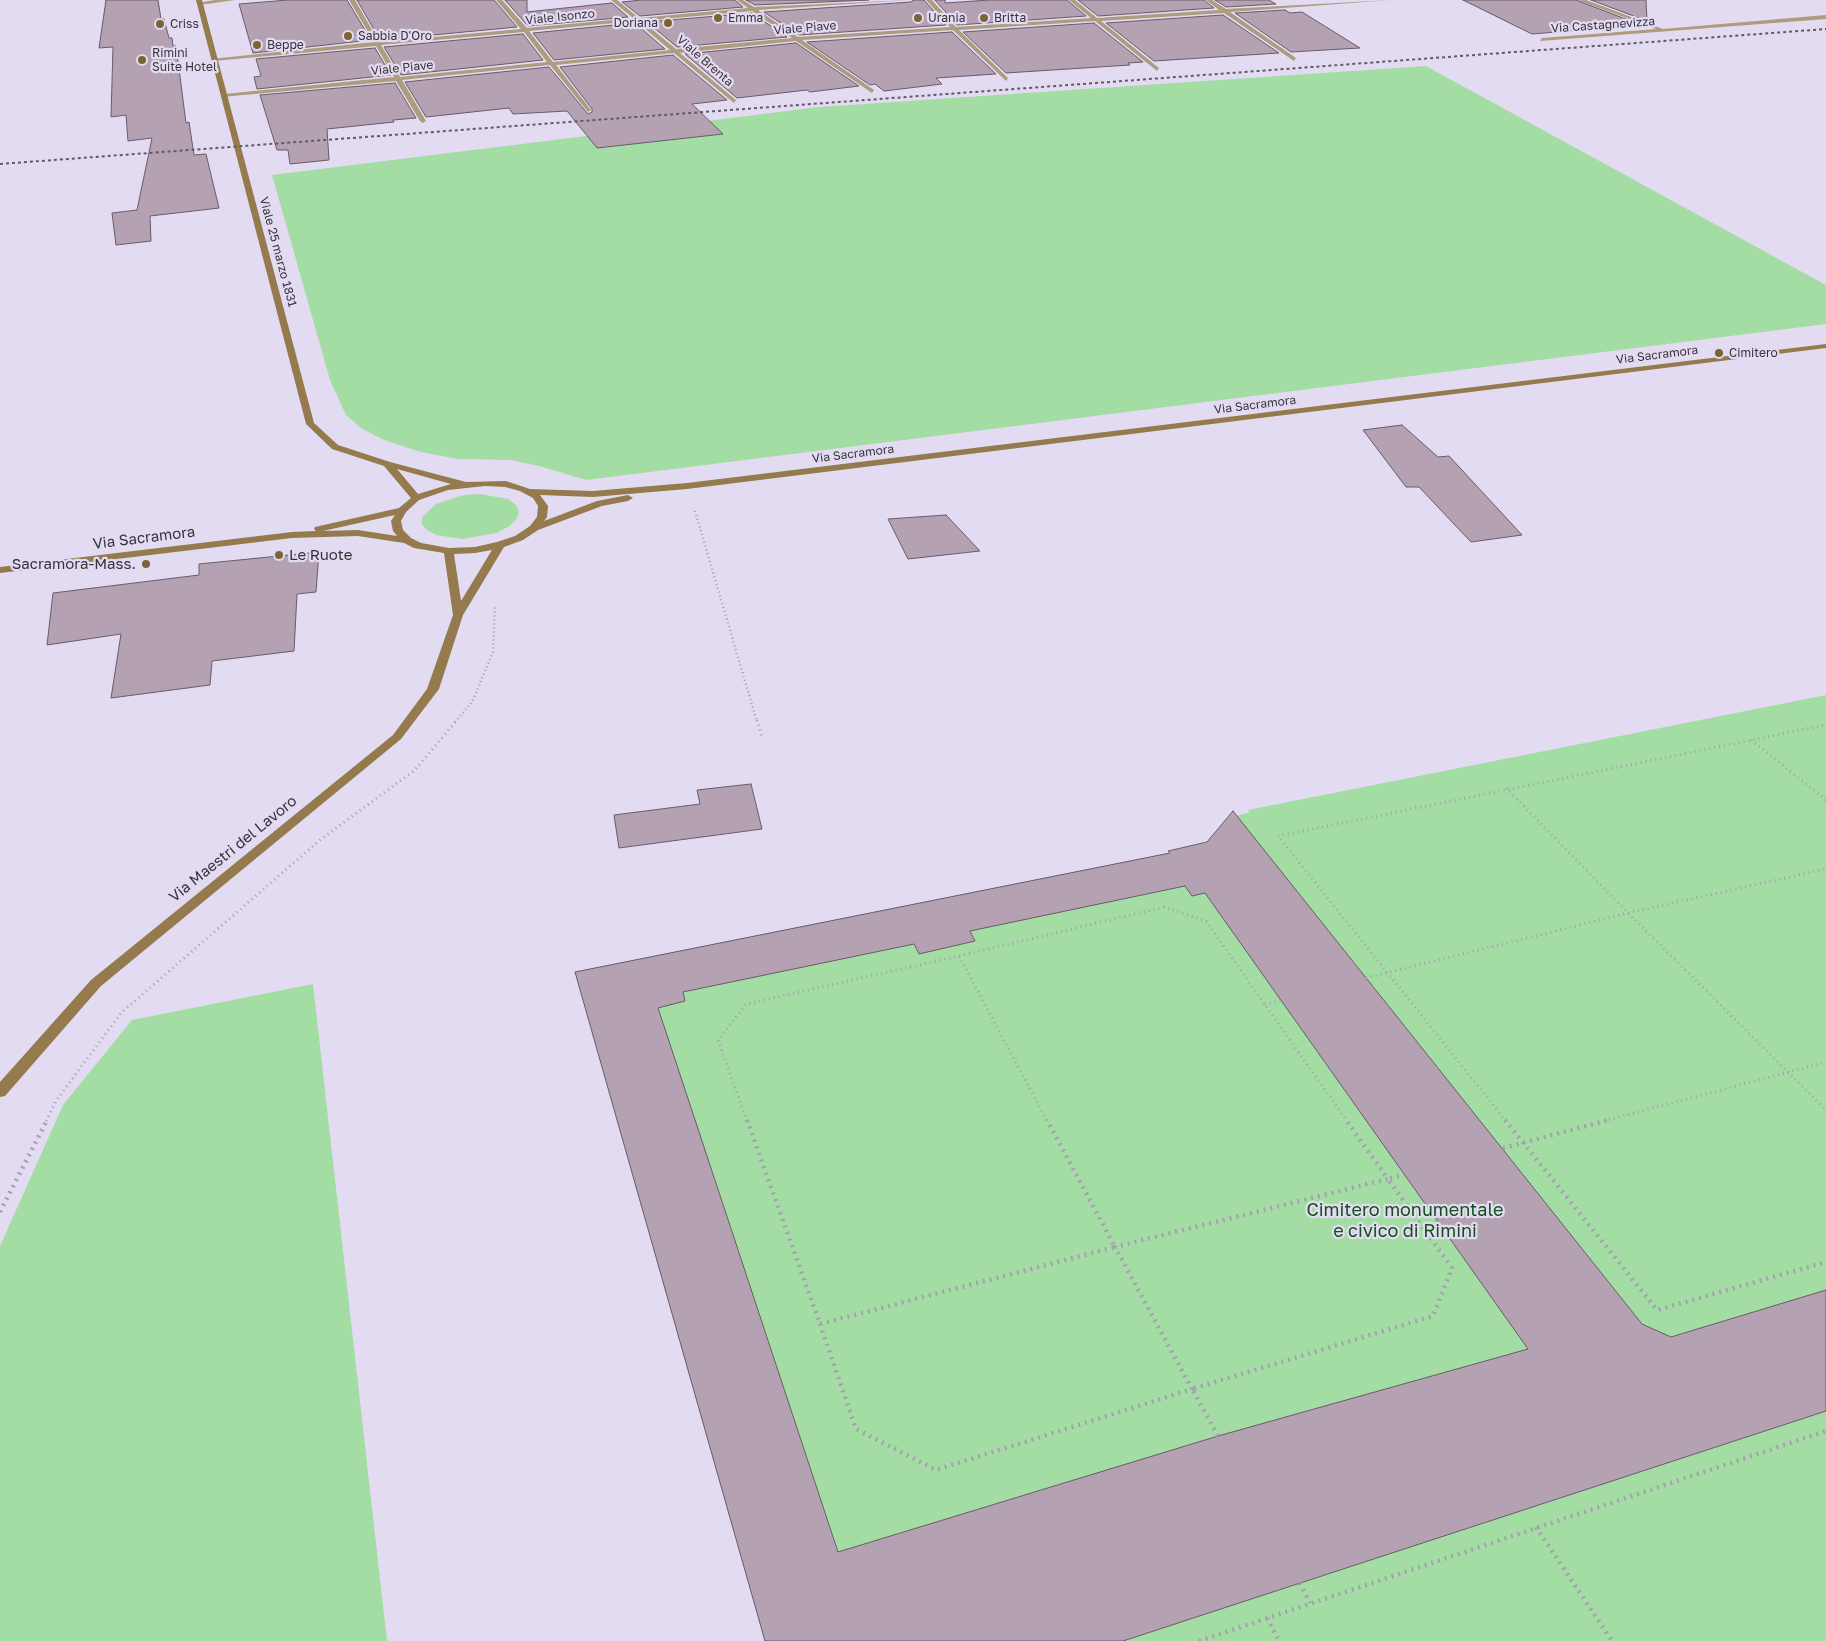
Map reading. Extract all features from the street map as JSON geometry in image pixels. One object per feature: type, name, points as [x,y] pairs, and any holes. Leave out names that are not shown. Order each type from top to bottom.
[{"type":"street","points":[[199,1],[232,0]]},
{"type":"street","points":[[352,0],[423,121]]},
{"type":"street","points":[[499,0],[588,110]]},
{"type":"street","name":"Viale Brenta","points":[[614,0],[734,100]]},
{"type":"street","points":[[740,0],[872,91]]},
{"type":"street","points":[[799,0],[804,6]]},
{"type":"street","name":"Viale Isonzo","points":[[214,59],[752,9],[908,0]]},
{"type":"street","points":[[929,0],[954,28],[1006,79]]},
{"type":"street","points":[[1072,0],[1157,69]]},
{"type":"street","points":[[1209,0],[1294,59]]},
{"type":"street","name":"Viale Piave","points":[[224,96],[799,39],[1389,0]]},
{"type":"street","points":[[1581,0],[1666,31]]},
{"type":"street","name":"Viale 25 marzo 1831","points":[[199,1],[310,424],[335,447],[387,464],[463,484]]},
{"type":"street","name":"Via Castagnevizza","points":[[1542,40],[1826,18]]},
{"type":"street","name":"Via Sacramora","points":[[463,484],[506,484],[529,492],[593,494],[687,486],[1826,346]]},
{"type":"street","points":[[387,464],[416,498]]},
{"type":"street","points":[[407,540],[398,531],[396,521],[402,510],[416,498],[430,492],[463,484]]},
{"type":"street","name":"Via Sacramora","points":[[0,570],[292,535],[358,533],[407,540],[432,549],[449,551],[475,550],[500,545],[519,538],[534,528],[600,503],[687,486]]},
{"type":"street","points":[[529,492],[536,496],[543,506],[542,517],[534,528]]},
{"type":"street","name":"Via Sacramora","points":[[292,535],[402,510]]},
{"type":"street","name":"Via Maestri del Lavoro","points":[[0,1092],[96,983],[397,736],[433,689],[458,615],[500,545]]},
{"type":"street","name":"Via Maestri del Lavoro","points":[[449,551],[458,615]]},
{"type":"path","points":[[687,486],[762,738]]},
{"type":"path","points":[[1826,726],[1506,788],[1278,836],[1657,1310],[1826,1262]]},
{"type":"path","points":[[1751,740],[1826,800]]},
{"type":"path","points":[[1506,788],[1628,913],[1826,1110]]},
{"type":"path","points":[[1366,978],[1628,913],[1826,868]]},
{"type":"path","points":[[1164,907],[1206,921],[1452,1268],[1433,1316],[936,1470],[856,1429],[718,1040],[746,1004],[959,956],[1164,907]]},
{"type":"path","points":[[959,956],[1218,1436]]},
{"type":"path","points":[[1265,1005],[1281,1000]]},
{"type":"path","points":[[1503,1148],[1826,1062]]},
{"type":"path","points":[[820,1324],[1404,1175]]},
{"type":"path","points":[[1199,1641],[1826,1431]]},
{"type":"path","points":[[1536,1527],[1612,1641]]},
{"type":"path","points":[[1300,1583],[1310,1603]]},
{"type":"path","points":[[1267,1618],[1279,1641]]},
{"type":"green space","points":[[1426,66],[1826,285],[1826,324],[586,480],[511,460],[458,459],[421,452],[384,440],[361,428],[346,415],[330,380],[272,175],[819,107]]},
{"type":"green space","points":[[480,494],[508,499],[516,505],[519,512],[516,520],[508,527],[496,533],[463,539],[436,535],[427,530],[422,524],[422,517],[436,504],[464,495]]},
{"type":"green space","name":"Cimitero monumentale e civico di Rimini","points":[[1826,695],[1826,1641],[765,1641],[575,972],[1169,854],[1168,851],[1203,843],[1205,845],[1226,819],[1250,812],[1248,810]]},
{"type":"green space","points":[[313,984],[387,1641],[0,1641],[0,1246],[63,1105],[132,1020]]},
{"type":"building","points":[[106,0],[158,0],[161,19],[164,19],[169,38],[172,38],[173,46],[176,46],[186,123],[189,122],[194,155],[206,154],[219,208],[150,216],[151,241],[116,245],[112,213],[137,210],[152,138],[128,141],[126,115],[111,117],[113,47],[99,48]]},
{"type":"building","points":[[288,0],[347,0],[371,40],[253,53],[239,4]]},
{"type":"building","points":[[357,0],[494,0],[517,27],[380,40]]},
{"type":"building","points":[[505,0],[527,0],[527,12],[612,3],[628,17],[528,26]]},
{"type":"building","points":[[641,0],[735,0],[743,7],[640,16],[622,2]]},
{"type":"building","points":[[746,0],[869,0],[755,5]]},
{"type":"building","points":[[913,0],[924,0],[946,25],[799,35],[764,12],[911,2]]},
{"type":"building","points":[[935,0],[945,0],[945,3],[989,0],[1067,0],[1086,16],[957,25]]},
{"type":"building","points":[[1078,0],[1204,0],[1214,8],[1098,16]]},
{"type":"building","points":[[1215,0],[1269,0],[1276,4],[1226,7]]},
{"type":"building","points":[[1463,0],[1576,0],[1641,25],[1532,34]]},
{"type":"building","points":[[1591,0],[1646,0],[1647,21]]},
{"type":"building","points":[[1285,10],[1290,13],[1302,12],[1360,48],[1291,52],[1235,13]]},
{"type":"building","points":[[752,13],[787,37],[677,47],[647,22]]},
{"type":"building","points":[[1223,15],[1279,53],[1154,61],[1106,23]]},
{"type":"building","points":[[635,23],[665,49],[554,60],[533,33]]},
{"type":"building","points":[[1094,23],[1143,62],[1128,63],[1130,65],[1006,73],[963,32]]},
{"type":"building","points":[[952,32],[996,74],[936,78],[942,84],[884,91],[875,84],[870,85],[807,42]]},
{"type":"building","points":[[523,34],[543,60],[401,75],[384,47]]},
{"type":"building","points":[[796,43],[859,86],[737,98],[685,54]]},
{"type":"building","points":[[375,48],[391,75],[257,89],[254,77],[261,76],[256,59]]},
{"type":"building","points":[[673,55],[727,100],[692,104],[723,134],[597,148],[567,111],[513,114],[509,108],[426,117],[405,82],[549,67],[588,114],[592,112],[592,109],[560,67]]},
{"type":"building","points":[[395,83],[416,118],[327,129],[329,160],[290,164],[288,150],[277,150],[260,95]]},
{"type":"building","points":[[1402,425],[1438,457],[1449,456],[1522,535],[1471,542],[1419,487],[1406,487],[1363,430]]},
{"type":"building","points":[[946,515],[980,551],[908,559],[888,519]]},
{"type":"building","points":[[319,552],[316,592],[297,594],[294,651],[212,661],[210,685],[111,698],[121,634],[47,645],[53,593],[199,575],[199,564]]},
{"type":"building","points":[[751,784],[762,829],[619,848],[614,815],[700,804],[697,790]]},
{"type":"building","points":[[1233,811],[1642,1324],[1671,1337],[1826,1290],[1826,1411],[1123,1641],[765,1641],[575,972],[1170,853],[1168,851],[1207,842]],"holes":[[[1185,886],[1192,896],[1205,893],[1528,1349],[1218,1436],[838,1552],[658,1008],[685,1001],[683,992],[914,944],[919,954],[975,941],[970,931]]]},
{"type":"railway","points":[[0,164],[1826,29]]},
{"type":"place","name":"Emma","points":[[718,18]]},
{"type":"place","name":"Urania","points":[[918,18]]},
{"type":"place","name":"Britta","points":[[984,18]]},
{"type":"place","name":"Doriana","points":[[668,23]]},
{"type":"place","name":"Criss","points":[[160,24]]},
{"type":"place","name":"Sabbia D'Oro","points":[[348,36]]},
{"type":"place","name":"Beppe","points":[[257,45]]},
{"type":"place","name":"Rimini Suite Hotel","points":[[142,60]]},
{"type":"place","name":"Cimitero","points":[[1719,353]]},
{"type":"place","name":"Le Ruote","points":[[279,555]]},
{"type":"place","name":"Sacramora-Mass.","points":[[146,564]]}]
